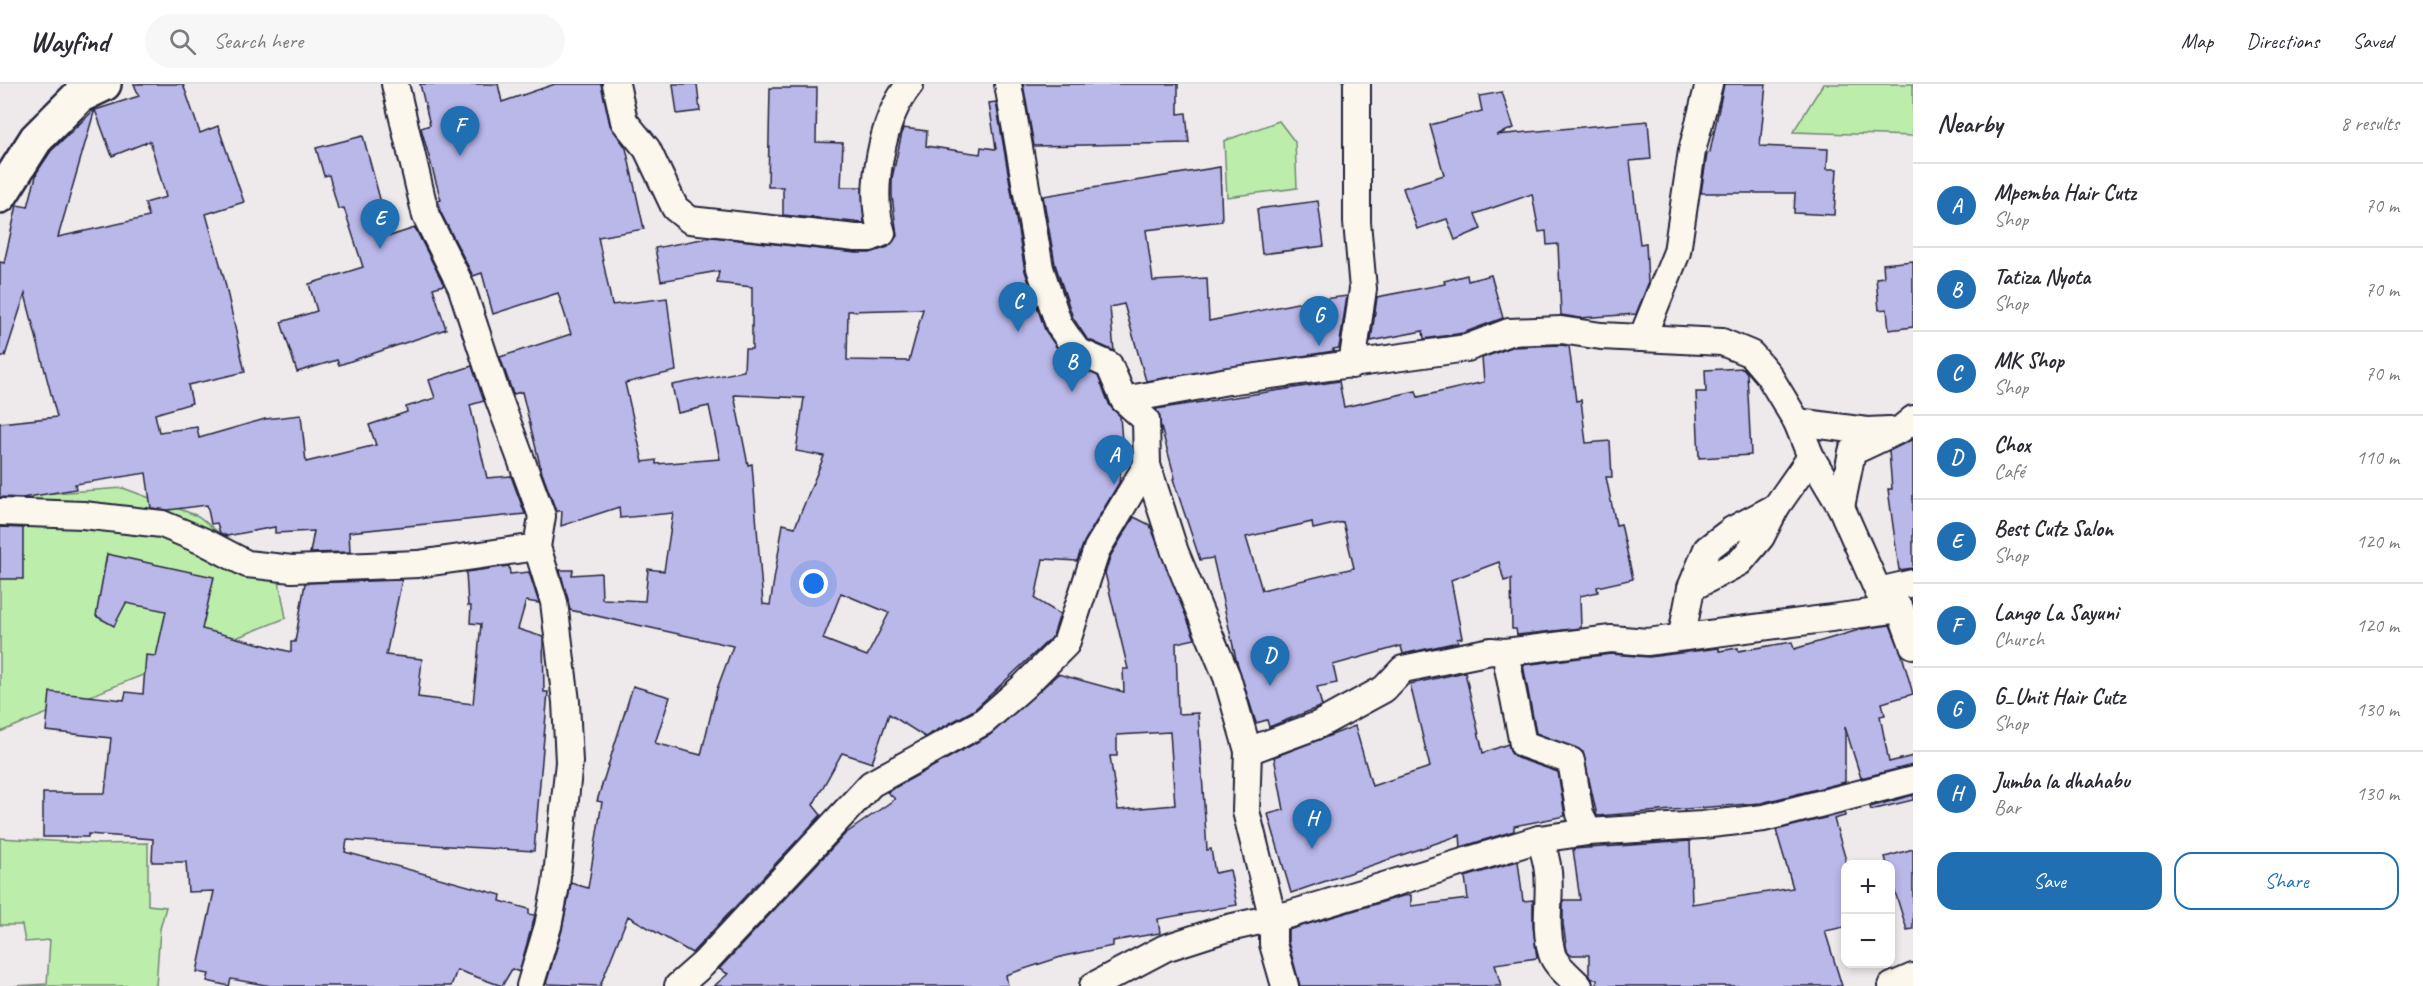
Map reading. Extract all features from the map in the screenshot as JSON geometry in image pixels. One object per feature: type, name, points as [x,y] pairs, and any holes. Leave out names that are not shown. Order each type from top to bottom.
[{"type":"street","points":[[0,195],[36,139],[79,96],[104,84]]},
{"type":"street","points":[[395,84],[426,216],[461,286],[495,389],[542,516],[537,547],[554,602],[566,702],[569,762],[548,926],[530,986]]},
{"type":"street","points":[[616,84],[624,121],[646,149],[675,208],[690,220],[856,238],[875,237],[882,233],[877,218],[879,158],[898,99],[910,84]]},
{"type":"street","points":[[1008,84],[1040,268],[1059,325],[1077,351],[1109,365],[1124,400],[1146,420],[1148,465],[1175,552],[1227,677],[1248,751],[1246,811],[1273,919],[1273,944],[1285,986]]},
{"type":"street","points":[[1352,365],[1363,289],[1357,222],[1357,84]]},
{"type":"street","points":[[1642,338],[1677,252],[1692,151],[1709,84]]},
{"type":"street","points":[[1124,400],[1228,381],[1352,365],[1409,354],[1467,348],[1509,332],[1562,330],[1642,338],[1722,342],[1751,354],[1768,374],[1797,423],[1811,457],[1840,507],[1878,591],[1900,609],[1913,645]]},
{"type":"street","points":[[1797,423],[1867,431],[1907,424]]},
{"type":"street","points":[[1840,507],[1852,452],[1907,424]]},
{"type":"street","points":[[1682,636],[1691,588],[1740,562],[1761,537],[1776,507],[1811,457]]},
{"type":"street","points":[[678,986],[703,964],[871,784],[983,722],[1024,686],[1066,644],[1097,549],[1148,465]]},
{"type":"street","points":[[0,512],[83,515],[162,524],[205,542],[247,564],[292,569],[418,564],[537,547]]},
{"type":"street","points":[[1878,591],[1913,583]]},
{"type":"street","points":[[1248,751],[1318,725],[1384,689],[1403,669],[1491,651],[1505,652],[1611,639],[1647,642],[1900,609]]},
{"type":"street","points":[[1505,652],[1523,744],[1571,761],[1580,814],[1588,832]]},
{"type":"street","points":[[1093,986],[1165,948],[1224,929],[1273,919],[1539,839],[1588,832],[1702,825],[1764,818],[1913,780]]},
{"type":"street","points":[[1539,839],[1548,860],[1550,877],[1547,914],[1552,957],[1580,986]]},
{"type":"street","points":[[1892,986],[1913,977]]},
{"type":"green space","points":[[1823,84],[1913,84],[1913,136],[1793,132]]},
{"type":"green space","points":[[1279,121],[1295,142],[1297,188],[1227,197],[1224,141]]},
{"type":"green space","points":[[123,488],[198,516],[279,581],[286,618],[0,732],[0,510],[27,495]]},
{"type":"green space","points":[[0,838],[100,844],[148,843],[148,905],[166,907],[160,929],[156,986],[14,986],[47,984],[50,940],[25,942],[22,925],[0,925]]},
{"type":"building","points":[[134,84],[183,84],[200,133],[218,126],[244,202],[206,214],[224,278],[245,372],[188,385],[192,403],[155,414],[159,432],[197,427],[199,438],[265,419],[301,415],[306,462],[376,445],[369,425],[407,412],[406,407],[435,398],[429,380],[472,366],[484,401],[470,405],[487,478],[511,476],[525,514],[349,532],[350,552],[310,553],[314,531],[275,533],[275,527],[227,536],[220,533],[217,523],[211,524],[207,505],[168,510],[151,508],[146,473],[75,484],[76,489],[22,498],[0,497],[0,423],[57,417],[25,294],[5,356],[0,356],[0,262],[4,263],[17,205],[28,207],[37,172],[51,151],[95,109],[58,237],[149,217],[145,203],[166,197],[150,141],[112,156],[95,110],[139,96]]},
{"type":"building","points":[[420,84],[498,84],[502,102],[555,84],[601,84],[610,125],[626,148],[644,229],[598,237],[612,305],[667,298],[676,371],[625,383],[643,462],[656,460],[656,464],[720,459],[709,406],[678,413],[672,385],[744,371],[745,349],[752,349],[752,287],[717,283],[719,271],[661,281],[655,248],[712,237],[856,253],[870,253],[888,247],[897,236],[892,178],[903,128],[927,131],[926,146],[980,154],[981,147],[996,149],[989,103],[996,102],[1025,271],[1045,330],[1065,360],[1098,376],[1110,406],[1120,416],[1123,454],[1119,483],[1084,542],[1077,561],[1043,559],[1035,599],[1060,614],[1053,636],[974,710],[925,737],[889,714],[872,763],[842,753],[813,805],[821,815],[692,953],[628,916],[600,986],[546,984],[562,930],[571,883],[588,888],[602,802],[597,801],[633,686],[670,697],[655,743],[701,755],[717,689],[733,646],[570,610],[560,570],[573,570],[572,575],[601,573],[602,599],[645,601],[648,569],[664,571],[673,513],[620,518],[619,507],[561,526],[562,511],[556,511],[542,473],[522,392],[513,394],[500,357],[571,334],[558,293],[493,314],[482,273],[473,276],[440,211],[438,201],[441,200],[421,128],[430,125]],"holes":[[[923,309],[909,361],[847,360],[848,311]],[[734,395],[804,398],[796,451],[824,456],[795,527],[783,524],[770,605],[763,604],[752,464],[748,465]],[[841,593],[889,613],[867,656],[823,639]]]},
{"type":"building","points":[[673,84],[697,84],[700,111],[677,114]]},
{"type":"building","points":[[1023,84],[1178,84],[1178,114],[1186,113],[1189,143],[1034,146]]},
{"type":"building","points":[[1724,84],[1766,84],[1760,146],[1828,149],[1827,169],[1837,169],[1834,215],[1794,213],[1795,193],[1701,193],[1707,154],[1710,152]]},
{"type":"building","points":[[770,88],[817,88],[816,142],[843,143],[841,187],[862,187],[864,223],[783,215],[783,187],[768,187]]},
{"type":"building","points":[[1502,92],[1514,128],[1496,135],[1648,121],[1651,159],[1630,161],[1640,244],[1646,243],[1648,284],[1636,314],[1580,318],[1561,315],[1558,244],[1547,245],[1546,231],[1539,232],[1532,194],[1475,214],[1481,229],[1455,240],[1447,219],[1417,229],[1403,188],[1444,175],[1430,125],[1482,111],[1479,96]]},
{"type":"building","points":[[363,136],[390,236],[415,228],[444,285],[433,288],[446,329],[339,365],[337,360],[297,372],[281,322],[317,311],[309,284],[363,267],[344,208],[338,209],[329,175],[324,176],[316,148]]},
{"type":"building","points":[[1220,167],[1222,221],[1146,230],[1153,281],[1207,278],[1209,321],[1307,301],[1347,296],[1339,348],[1333,349],[1334,351],[1146,381],[1124,304],[1110,307],[1114,351],[1087,339],[1073,318],[1055,264],[1043,196]]},
{"type":"building","points":[[1318,201],[1324,246],[1262,254],[1257,209]]},
{"type":"building","points":[[1913,261],[1913,327],[1889,330],[1887,309],[1879,310],[1876,278],[1884,277],[1883,264]]},
{"type":"building","points":[[1467,275],[1468,281],[1491,275],[1503,318],[1463,333],[1424,339],[1423,331],[1371,341],[1377,297],[1445,284],[1444,281]]},
{"type":"building","points":[[1569,346],[1576,401],[1581,400],[1586,443],[1610,441],[1612,477],[1606,477],[1616,525],[1621,524],[1633,579],[1597,587],[1598,592],[1580,596],[1581,628],[1517,635],[1516,629],[1512,629],[1511,579],[1504,581],[1499,562],[1451,580],[1462,638],[1457,639],[1458,642],[1403,654],[1401,646],[1333,665],[1337,683],[1317,687],[1322,706],[1269,727],[1267,720],[1256,723],[1236,659],[1213,558],[1200,560],[1173,479],[1175,478],[1156,409],[1339,381],[1344,407],[1416,391],[1418,397],[1484,382],[1482,358],[1512,347]],"holes":[[[1312,522],[1313,529],[1343,522],[1354,568],[1262,590],[1246,537]]]},
{"type":"building","points":[[1743,368],[1747,373],[1751,455],[1699,458],[1696,392],[1706,392],[1705,370]]},
{"type":"building","points":[[1913,439],[1913,568],[1899,570],[1888,489],[1892,489],[1889,451]]},
{"type":"building","points":[[1134,517],[1150,525],[1195,639],[1176,643],[1178,714],[1198,713],[1207,850],[1211,849],[1215,873],[1230,870],[1237,905],[1158,919],[1160,933],[1113,941],[1113,946],[1064,956],[1006,975],[1008,986],[714,986],[728,974],[719,969],[845,834],[895,799],[887,792],[990,735],[1058,674],[1124,692],[1123,669],[1128,669],[1105,573],[1111,555]],"holes":[[[1170,732],[1175,805],[1118,810],[1110,756],[1117,756],[1117,735]]]},
{"type":"building","points":[[0,527],[23,528],[23,579],[0,579]]},
{"type":"building","points":[[107,554],[214,577],[202,629],[291,652],[291,642],[295,642],[305,583],[402,580],[386,655],[422,659],[418,697],[473,704],[481,624],[470,623],[471,606],[468,606],[466,572],[509,566],[510,574],[529,572],[539,603],[526,601],[518,629],[543,637],[544,692],[548,692],[534,851],[347,840],[345,852],[501,895],[500,901],[529,909],[529,914],[535,915],[519,972],[512,969],[502,986],[457,970],[451,986],[271,986],[231,979],[229,986],[207,981],[209,974],[197,972],[214,891],[188,892],[186,862],[152,862],[153,839],[88,834],[88,837],[43,837],[43,793],[105,793],[111,738],[46,731],[50,692],[124,700],[126,692],[143,694],[146,655],[156,656],[166,611],[126,603],[114,626],[96,616]]},
{"type":"building","points":[[1890,625],[1902,655],[1913,694],[1882,703],[1885,715],[1880,716],[1889,762],[1913,756],[1913,765],[1861,778],[1845,727],[1845,782],[1761,803],[1597,816],[1583,752],[1536,733],[1523,665],[1611,654],[1649,657],[1719,648],[1719,651],[1738,648],[1738,651],[1792,642],[1794,649],[1862,629]]},
{"type":"building","points":[[1465,672],[1483,753],[1508,744],[1511,753],[1517,758],[1558,772],[1565,816],[1514,826],[1514,831],[1461,847],[1460,835],[1291,893],[1268,814],[1284,810],[1274,757],[1355,726],[1372,786],[1430,767],[1410,684]]},
{"type":"building","points":[[1913,795],[1913,800],[1871,810],[1870,807]]},
{"type":"building","points":[[1845,813],[1845,816],[1834,819],[1845,857],[1845,860],[1841,860],[1841,928],[1825,931],[1842,986],[1597,986],[1597,979],[1592,979],[1589,974],[1589,955],[1570,955],[1567,951],[1563,924],[1563,900],[1580,900],[1573,849],[1690,841],[1692,904],[1793,888],[1776,830]]},
{"type":"building","points":[[1913,849],[1913,929],[1907,930],[1895,892],[1895,860],[1886,860],[1885,857]]},
{"type":"building","points":[[1518,861],[1523,901],[1533,900],[1537,958],[1495,964],[1501,986],[1300,986],[1288,942],[1288,930],[1403,896],[1411,895],[1411,906],[1468,899],[1465,877]]},
{"type":"place","name":"Lango La Sayuni","points":[[460,156]]},
{"type":"place","name":"Best Cutz Salon","points":[[380,249]]},
{"type":"place","name":"MK Shop","points":[[1018,332]]},
{"type":"place","name":"G_Unit Hair Cutz","points":[[1319,346]]},
{"type":"place","name":"Tatiza Nyota","points":[[1072,392]]},
{"type":"place","name":"Mpemba Hair Cutz","points":[[1114,485]]},
{"type":"place","name":"Chox","points":[[1270,686]]},
{"type":"place","name":"Jumba la dhahabu","points":[[1312,849]]}]
